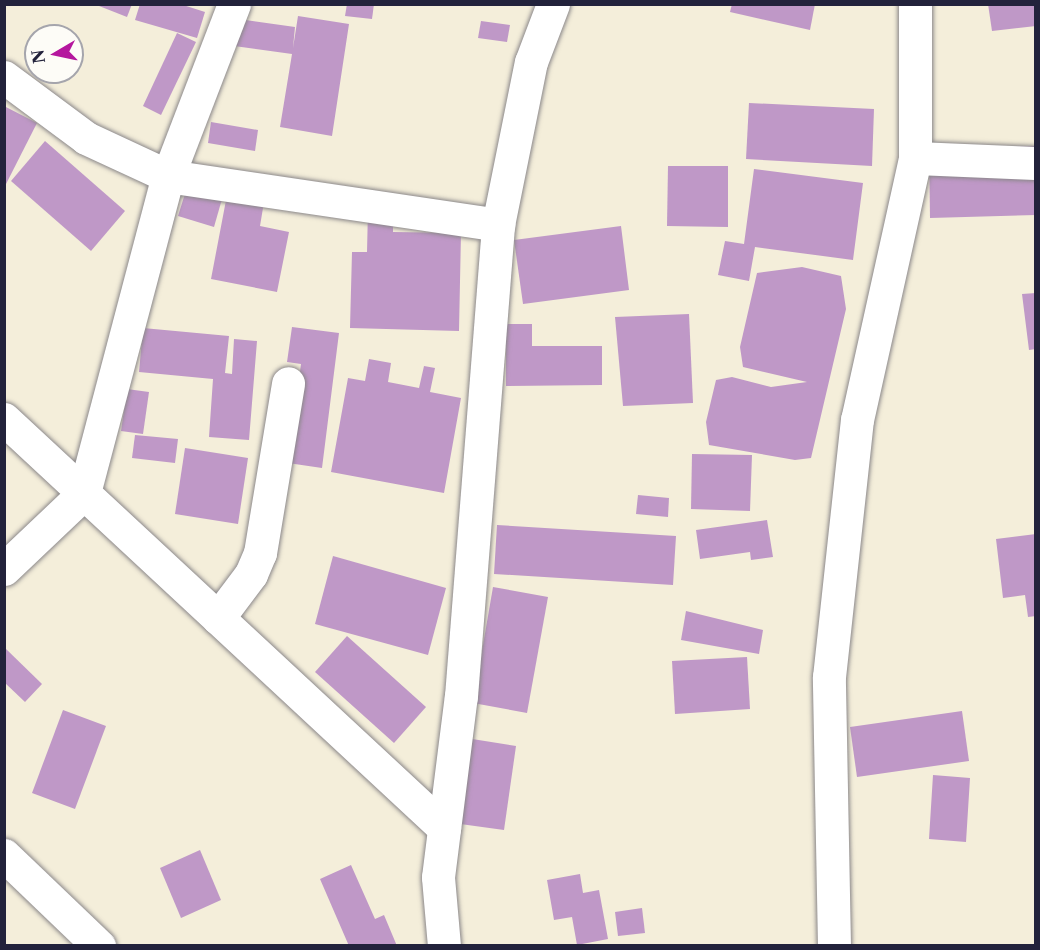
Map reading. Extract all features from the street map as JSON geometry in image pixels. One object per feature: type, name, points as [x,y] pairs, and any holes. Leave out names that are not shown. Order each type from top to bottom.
[{"type":"street","points":[[4,569],[84,493],[168,176],[234,4]]},
{"type":"street","points":[[444,945],[438,877],[461,696],[498,225],[531,62],[553,4]]},
{"type":"street","points":[[834,945],[829,677],[857,420],[915,158],[915,4]]},
{"type":"street","points":[[4,77],[86,138],[168,176],[498,225]]},
{"type":"street","points":[[915,158],[1035,163]]},
{"type":"street","points":[[218,618],[251,574],[260,553],[288,383]]},
{"type":"street","points":[[4,419],[444,828]]},
{"type":"street","points":[[4,855],[99,945]]},
{"type":"building","points":[[94,4],[132,4],[127,17]]},
{"type":"building","points":[[140,4],[180,4],[205,12],[197,38],[135,20]]},
{"type":"building","points":[[347,4],[374,4],[372,19],[345,16]]},
{"type":"building","points":[[732,4],[815,4],[810,30],[730,12]]},
{"type":"building","points":[[988,4],[1036,4],[1036,26],[992,31]]},
{"type":"building","points":[[298,16],[349,24],[332,136],[280,127],[292,54],[227,45],[231,18],[295,27],[293,48]]},
{"type":"building","points":[[481,21],[510,25],[507,42],[478,38]]},
{"type":"building","points":[[177,33],[196,42],[161,115],[143,106]]},
{"type":"building","points":[[749,103],[874,109],[872,166],[746,159]]},
{"type":"building","points":[[4,106],[37,123],[4,188]]},
{"type":"building","points":[[211,122],[258,130],[255,151],[208,143]]},
{"type":"building","points":[[45,141],[125,211],[91,251],[11,181]]},
{"type":"building","points":[[1036,146],[1036,215],[930,218],[929,148]]},
{"type":"building","points":[[668,166],[728,166],[728,227],[667,226]]},
{"type":"building","points":[[754,169],[863,183],[853,260],[755,247],[749,281],[718,275],[725,241],[744,244]]},
{"type":"building","points":[[189,181],[224,192],[214,227],[178,216]]},
{"type":"building","points":[[227,195],[264,202],[260,226],[289,232],[277,292],[211,279]]},
{"type":"building","points":[[368,209],[393,210],[393,232],[461,233],[459,331],[350,328],[352,252],[367,252]]},
{"type":"building","points":[[621,226],[629,290],[523,304],[514,240]]},
{"type":"building","points":[[802,267],[841,276],[846,309],[811,458],[795,460],[709,445],[706,422],[716,380],[732,377],[771,387],[807,382],[743,367],[740,347],[757,273]]},
{"type":"building","points":[[1036,293],[1036,349],[1029,350],[1022,294]]},
{"type":"building","points":[[689,314],[693,403],[623,406],[615,317]]},
{"type":"building","points":[[506,324],[532,324],[532,346],[602,346],[602,385],[506,386]]},
{"type":"building","points":[[292,327],[339,333],[322,468],[288,463],[301,364],[287,362]]},
{"type":"building","points":[[143,328],[229,336],[225,373],[232,374],[234,339],[257,341],[249,440],[209,437],[213,379],[139,372]]},
{"type":"building","points":[[369,359],[391,363],[388,382],[419,388],[424,366],[435,368],[430,392],[461,398],[444,493],[331,472],[348,378],[365,381]]},
{"type":"building","points":[[127,389],[149,392],[143,434],[121,431]]},
{"type":"building","points":[[135,435],[178,439],[175,463],[132,458]]},
{"type":"building","points":[[185,448],[248,458],[238,524],[175,514]]},
{"type":"building","points":[[692,454],[752,455],[750,511],[691,509]]},
{"type":"building","points":[[638,495],[669,498],[668,517],[636,514]]},
{"type":"building","points":[[767,520],[773,557],[751,560],[750,552],[700,559],[696,530]]},
{"type":"building","points":[[497,525],[676,536],[673,585],[494,574]]},
{"type":"building","points":[[1036,534],[1036,616],[1028,617],[1025,595],[1003,598],[996,539]]},
{"type":"building","points":[[333,556],[446,588],[428,655],[315,624]]},
{"type":"building","points":[[493,587],[548,597],[527,713],[473,703]]},
{"type":"building","points":[[686,611],[763,630],[759,654],[681,640]]},
{"type":"building","points":[[347,636],[426,707],[394,743],[315,672]]},
{"type":"building","points":[[4,647],[42,684],[25,702],[4,682]]},
{"type":"building","points":[[747,657],[750,709],[675,714],[672,661]]},
{"type":"building","points":[[63,710],[106,726],[75,809],[32,793]]},
{"type":"building","points":[[962,711],[969,761],[857,777],[850,727]]},
{"type":"building","points":[[466,738],[516,746],[504,830],[453,823]]},
{"type":"building","points":[[933,775],[970,778],[966,842],[929,839]]},
{"type":"building","points":[[200,850],[221,900],[181,918],[160,868]]},
{"type":"building","points":[[351,865],[375,919],[384,915],[397,946],[349,946],[320,879]]},
{"type":"building","points":[[580,874],[583,893],[599,890],[608,939],[577,945],[572,917],[554,920],[547,880]]},
{"type":"building","points":[[642,908],[645,933],[618,936],[615,912]]}]
